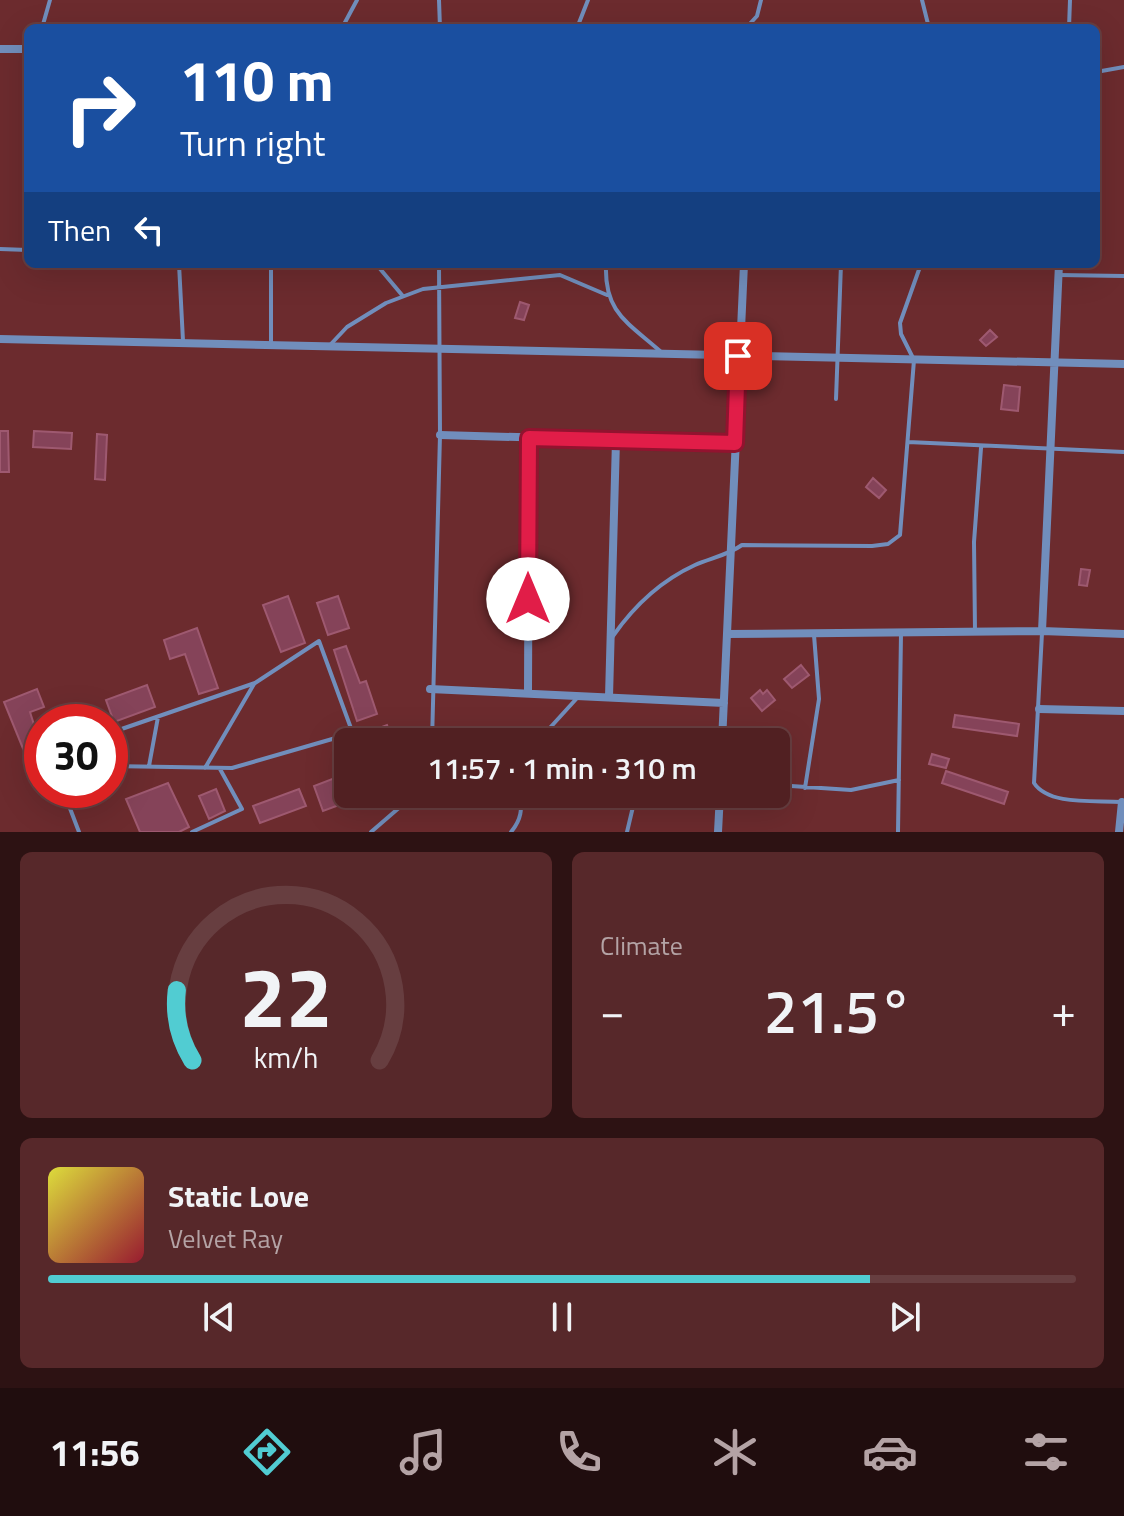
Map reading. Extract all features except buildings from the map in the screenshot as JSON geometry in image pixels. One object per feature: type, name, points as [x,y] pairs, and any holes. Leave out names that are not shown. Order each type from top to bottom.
[{"type":"street","points":[[0,49],[24,49]]},
{"type":"street","points":[[723,728],[744,268]]},
{"type":"street","points":[[1042,631],[1059,268]]},
{"type":"street","points":[[0,339],[1124,364]]},
{"type":"street","points":[[440,435],[735,443]]},
{"type":"street","points":[[528,693],[529,438]]},
{"type":"street","points":[[609,697],[616,440]]},
{"type":"street","points":[[727,634],[975,631],[1124,634]]},
{"type":"street","points":[[430,689],[724,703]]},
{"type":"street","points":[[1039,709],[1124,711]]},
{"type":"street","points":[[1119,832],[1123,802]]},
{"type":"street","points":[[718,832],[719,808]]},
{"type":"lane","points":[[43,24],[50,0]]},
{"type":"lane","points":[[344,24],[357,0]]},
{"type":"lane","points":[[439,0],[440,24]]},
{"type":"lane","points":[[579,24],[588,0]]},
{"type":"lane","points":[[750,24],[757,16],[761,0]]},
{"type":"lane","points":[[922,0],[928,24]]},
{"type":"lane","points":[[1069,24],[1070,0]]},
{"type":"lane","points":[[1100,71],[1124,67]]},
{"type":"lane","points":[[0,249],[24,250]]},
{"type":"lane","points":[[179,268],[183,345]]},
{"type":"lane","points":[[271,268],[271,347]]},
{"type":"lane","points":[[379,268],[402,295]]},
{"type":"lane","points":[[431,728],[430,689],[440,435],[439,268]]},
{"type":"lane","points":[[606,268],[607,295],[615,311],[663,355]]},
{"type":"lane","points":[[836,399],[841,268]]},
{"type":"lane","points":[[611,638],[633,607],[658,587],[691,567],[730,553],[742,545],[888,544],[900,535],[914,360],[901,334],[900,323],[920,268]]},
{"type":"lane","points":[[326,348],[347,327],[402,295],[439,287],[560,275],[607,295]]},
{"type":"lane","points":[[1058,275],[1124,276]]},
{"type":"lane","points":[[908,442],[981,448],[1124,452]]},
{"type":"lane","points":[[975,631],[974,542],[981,448]]},
{"type":"lane","points":[[1042,631],[1034,774],[1040,792],[1054,797],[1123,802]]},
{"type":"lane","points":[[898,832],[901,632]]},
{"type":"lane","points":[[805,788],[819,699],[814,633]]},
{"type":"lane","points":[[128,727],[255,683],[319,641],[351,728]]},
{"type":"lane","points":[[205,768],[255,683]]},
{"type":"lane","points":[[550,728],[579,696]]},
{"type":"lane","points":[[149,767],[158,717]]},
{"type":"lane","points":[[128,766],[220,769],[334,738]]},
{"type":"lane","points":[[192,832],[203,830],[242,809],[220,769]]},
{"type":"lane","points":[[790,786],[851,790],[899,780]]},
{"type":"lane","points":[[70,808],[79,832]]},
{"type":"lane","points":[[371,832],[399,808]]},
{"type":"lane","points":[[511,832],[519,821],[522,808]]},
{"type":"lane","points":[[627,832],[633,808]]},
{"type":"route","points":[[528,599],[529,438],[735,443],[738,356]]}]
